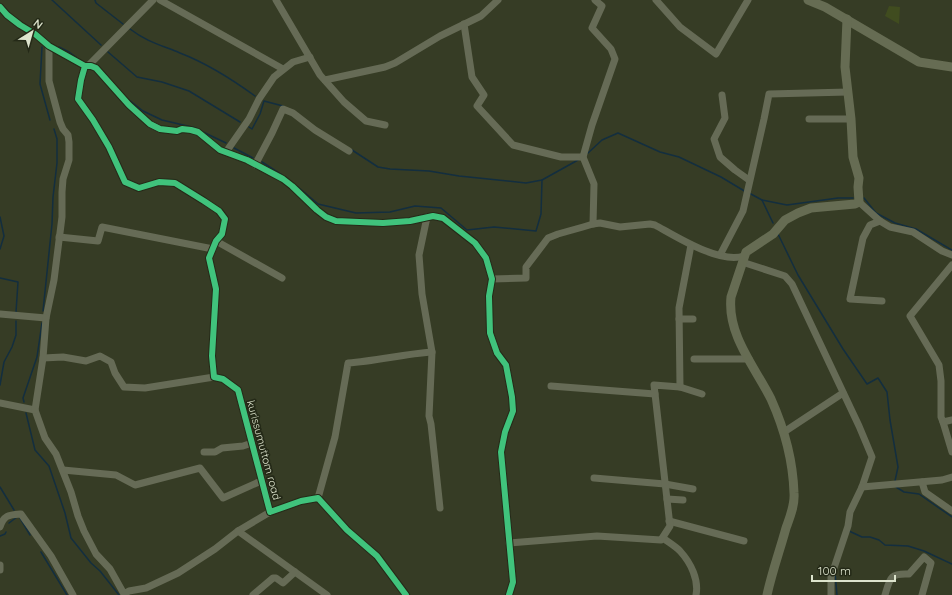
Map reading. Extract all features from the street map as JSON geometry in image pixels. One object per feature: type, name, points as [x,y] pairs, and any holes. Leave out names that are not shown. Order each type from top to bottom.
[{"type":"street","points":[[43,358],[63,357],[86,361],[100,356],[111,362],[115,373],[124,387],[145,388],[214,377],[212,356],[216,289],[209,258],[216,241],[222,234],[225,219],[219,211],[175,183],[159,182],[139,188],[125,182],[109,147],[93,120],[78,99],[81,80],[86,66],[153,0]]},
{"type":"street","points":[[160,0],[283,69]]},
{"type":"street","points":[[276,0],[320,75],[344,102],[366,121],[385,125]]},
{"type":"street","points":[[325,80],[385,67],[395,63],[440,36],[481,16],[498,0]]},
{"type":"street","points":[[593,224],[594,184],[583,157],[592,125],[615,59],[611,49],[592,28],[602,6],[595,0]]},
{"type":"street","points":[[656,0],[680,27],[716,54],[748,0]]},
{"type":"street","points":[[808,0],[826,3],[847,19],[919,62],[952,67]]},
{"type":"street","points":[[0,7],[20,25],[36,34],[49,46],[86,66],[96,68],[129,105],[150,124],[160,129],[177,131],[182,129],[198,132],[220,150],[255,164],[283,179],[326,217],[336,221],[383,223],[410,221],[433,216],[443,218],[475,243],[486,258],[492,279],[489,296],[490,333],[497,354],[506,365],[512,397],[513,411],[505,432],[501,452],[513,582],[509,595]]},
{"type":"street","points":[[847,19],[845,67],[854,156],[859,178],[859,202],[880,221],[890,227],[913,232],[942,251],[952,255]]},
{"type":"street","points":[[464,24],[472,77],[484,95],[477,106],[513,145],[561,157],[583,157]]},
{"type":"street","points":[[49,46],[50,87],[60,122],[68,135],[69,160],[63,179],[62,217],[54,280],[46,318],[43,358],[35,410],[45,438],[56,454],[84,531],[96,554],[110,569],[123,594],[146,588],[178,573],[215,549],[238,531],[270,512]]},
{"type":"street","points":[[226,152],[274,76],[293,62],[310,57]]},
{"type":"street","points":[[720,256],[743,212],[769,94],[848,92]]},
{"type":"street","points":[[722,95],[725,118],[714,139],[720,157],[734,170],[749,180]]},
{"type":"street","points":[[255,164],[283,109],[293,113],[315,130],[349,151]]},
{"type":"street","points":[[809,119],[851,119]]},
{"type":"street","points":[[767,595],[794,502],[793,477],[784,432],[770,398],[737,338],[732,319],[730,304],[731,297],[743,259],[751,247],[766,238],[785,220],[811,208],[855,204],[859,202]]},
{"type":"street","points":[[427,217],[419,255],[422,294],[432,352],[429,416],[440,508]]},
{"type":"street","points":[[880,221],[870,226],[863,238],[850,299],[882,301]]},
{"type":"street","points":[[492,279],[526,278],[526,267],[548,238],[600,223],[620,227],[650,224],[655,225],[691,244],[720,256],[743,259],[785,276],[792,284],[859,426],[872,458],[862,487],[850,512],[848,526],[831,577],[831,595]]},
{"type":"street","points":[[59,237],[98,241],[102,227],[213,249]]},
{"type":"street","points":[[216,241],[282,278]]},
{"type":"street","points":[[680,387],[679,308],[691,244]]},
{"type":"street","points":[[952,265],[910,316],[939,365],[941,381],[941,417],[952,452]]},
{"type":"street","points":[[0,314],[46,318]]},
{"type":"street","points":[[679,319],[693,320]]},
{"type":"street","points":[[407,595],[377,556],[347,530],[318,498],[335,437],[348,363],[432,352]]},
{"type":"street","points":[[694,359],[749,359]]},
{"type":"street","name":"kurissumuttom road","points":[[214,377],[223,378],[238,390],[270,512],[301,501],[318,498]]},
{"type":"street","points":[[509,542],[597,536],[660,540],[663,538],[670,526],[654,385],[680,387],[702,394]]},
{"type":"street","points":[[551,386],[655,394]]},
{"type":"street","points":[[784,432],[843,393]]},
{"type":"street","points":[[0,403],[35,410]]},
{"type":"street","points":[[942,422],[952,420]]},
{"type":"street","points":[[204,452],[215,452],[222,448],[243,446],[252,443]]},
{"type":"street","points":[[62,470],[116,475],[135,485],[200,468],[223,498],[261,481]]},
{"type":"street","points":[[862,487],[942,480],[952,477]]},
{"type":"street","points":[[594,478],[665,484],[693,489]]},
{"type":"street","points":[[922,482],[925,492],[952,512]]},
{"type":"street","points":[[666,498],[683,500]]},
{"type":"street","points":[[0,527],[2,520],[9,515],[21,514],[51,556],[72,595]]},
{"type":"street","points":[[669,521],[744,541]]},
{"type":"street","points":[[238,531],[327,595]]},
{"type":"street","points":[[663,538],[680,552],[692,569],[697,583],[696,595]]},
{"type":"street","points":[[885,595],[892,577],[898,573],[909,574],[924,557],[931,563],[922,595]]},
{"type":"street","points":[[0,565],[0,570]]},
{"type":"street","points":[[253,595],[273,578],[283,582],[295,572]]},
{"type":"shaded area","points":[[889,6],[900,7],[899,24],[885,16]]},
{"type":"waterway","points":[[52,0],[101,45]]},
{"type":"waterway","points":[[95,0],[96,3],[123,24]]},
{"type":"waterway","points":[[130,29],[148,40],[190,57],[209,67],[255,96]]},
{"type":"waterway","points":[[42,47],[40,84],[50,120]]},
{"type":"waterway","points":[[59,47],[76,57]]},
{"type":"waterway","points":[[108,52],[137,77],[162,82],[189,91],[240,122]]},
{"type":"waterway","points":[[129,100],[143,111],[162,120],[196,128]]},
{"type":"waterway","points":[[249,127],[252,129],[260,114],[264,101],[283,106]]},
{"type":"waterway","points":[[43,311],[57,163],[57,139],[54,129]]},
{"type":"waterway","points":[[203,132],[226,143]]},
{"type":"waterway","points":[[588,153],[602,140],[618,133],[660,152],[679,157],[721,177],[746,192]]},
{"type":"waterway","points":[[234,148],[253,158]]},
{"type":"waterway","points":[[352,150],[378,167],[429,171],[459,176],[526,183],[542,180],[578,160]]},
{"type":"waterway","points":[[262,162],[282,175]]},
{"type":"waterway","points":[[298,187],[318,204],[356,213],[390,212],[415,206],[441,208],[467,230],[494,227],[536,231],[541,214],[542,180]]},
{"type":"waterway","points":[[749,193],[762,200],[773,223]]},
{"type":"waterway","points":[[762,200],[787,205],[838,198],[853,198]]},
{"type":"waterway","points":[[864,198],[876,213],[895,223],[916,229],[952,250]]},
{"type":"waterway","points":[[0,217],[4,236],[0,249]]},
{"type":"waterway","points":[[778,234],[798,275],[843,349],[867,384],[878,378],[887,392],[898,467],[895,481]]},
{"type":"waterway","points":[[0,278],[18,282],[16,312]]},
{"type":"waterway","points":[[0,385],[4,362],[12,347],[16,335],[16,321]]},
{"type":"waterway","points":[[24,402],[23,398],[37,357],[42,323]]},
{"type":"waterway","points":[[26,413],[35,450],[49,466],[65,513],[71,538],[119,595]]},
{"type":"waterway","points":[[0,487],[14,510]]},
{"type":"waterway","points":[[896,487],[904,492],[919,494],[952,517]]},
{"type":"waterway","points":[[9,523],[17,517]]},
{"type":"waterway","points":[[20,518],[30,535]]},
{"type":"waterway","points":[[849,531],[862,537],[870,537],[879,540],[885,545],[908,546],[924,551],[952,564]]},
{"type":"waterway","points":[[0,536],[6,532]]},
{"type":"waterway","points":[[41,552],[67,595]]},
{"type":"waterway","points":[[835,573],[837,595]]},
{"type":"cycle path","points":[[0,7],[7,15],[35,34],[49,46],[85,66],[78,99],[93,120],[109,147],[125,182],[139,188],[159,182],[175,183],[219,211],[225,219],[222,234],[216,241],[209,258],[216,289],[212,356],[214,377],[223,379],[238,390],[270,512],[301,501],[318,498],[347,530],[377,556],[406,595]]},
{"type":"cycle path","points":[[85,66],[96,68],[129,105],[150,124],[160,129],[177,131],[182,129],[198,132],[220,150],[247,160],[283,179],[326,217],[336,221],[383,223],[410,221],[433,216],[443,218],[475,243],[486,258],[492,279],[489,296],[490,333],[497,353],[506,365],[512,397],[513,411],[505,432],[501,452],[513,582],[509,595]]}]
